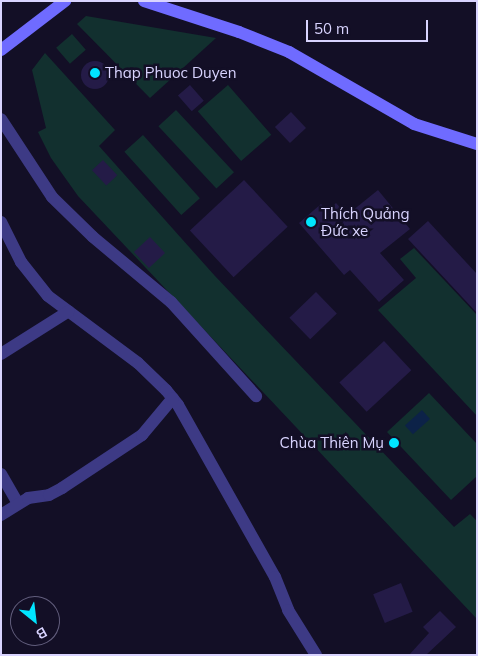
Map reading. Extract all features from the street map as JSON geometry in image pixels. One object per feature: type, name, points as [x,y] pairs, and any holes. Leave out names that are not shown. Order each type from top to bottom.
[{"type":"main road","points":[[1,50],[65,1]]},
{"type":"main road","points":[[144,1],[239,32],[299,57],[414,124],[477,144]]},
{"type":"street","points":[[1,119],[52,197],[93,237],[171,302],[256,396]]},
{"type":"street","points":[[1,222],[21,262],[48,296],[138,363],[172,398],[232,497],[275,577],[288,610],[316,655]]},
{"type":"street","points":[[1,354],[69,311]]},
{"type":"street","points":[[1,516],[28,498],[48,495],[62,488],[142,435],[172,398]]},
{"type":"street","points":[[1,474],[18,503]]},
{"type":"green space","points":[[86,16],[216,38],[150,98],[77,24]]},
{"type":"green space","points":[[72,34],[86,50],[70,64],[56,48]]},
{"type":"green space","points":[[45,53],[115,130],[99,146],[215,276],[454,527],[470,514],[477,521],[477,619],[78,196],[51,158],[38,132],[46,128],[32,70]]},
{"type":"green space","points":[[228,85],[271,135],[241,161],[198,111]]},
{"type":"green space","points":[[176,110],[234,172],[216,189],[158,126]]},
{"type":"green space","points":[[143,135],[200,198],[181,215],[124,152]]},
{"type":"green space","points":[[414,248],[477,315],[477,416],[378,310],[416,278],[400,259]]},
{"type":"green space","points":[[429,393],[477,444],[477,476],[451,500],[387,432]]},
{"type":"water","points":[[422,410],[430,419],[413,434],[405,425]]},
{"type":"building","name":"Thap Phuoc Duyen","points":[[95,61],[105,65],[109,75],[105,85],[95,89],[85,85],[81,75],[85,65]]},
{"type":"building","points":[[190,85],[204,101],[192,111],[178,95]]},
{"type":"building","points":[[291,112],[306,128],[290,143],[275,127]]},
{"type":"building","points":[[103,160],[117,175],[106,186],[92,170]]},
{"type":"building","points":[[244,180],[288,227],[234,277],[190,230]]},
{"type":"building","points":[[378,190],[410,229],[380,253],[404,280],[379,302],[350,270],[344,275],[299,223],[321,204],[327,211],[336,203],[347,215]]},
{"type":"building","points":[[428,221],[477,274],[477,313],[408,239]]},
{"type":"building","points":[[150,237],[165,253],[149,268],[134,252]]},
{"type":"building","points":[[316,292],[337,314],[310,339],[289,318]]},
{"type":"building","points":[[384,341],[411,370],[367,412],[339,383]]},
{"type":"building","points":[[401,583],[413,612],[385,623],[373,594]]},
{"type":"building","points":[[440,611],[456,627],[426,655],[409,655],[429,633],[423,627]]},
{"type":"place","name":"Thap Phuoc Duyen","points":[[95,73]]},
{"type":"place","name":"Thích Quảng Đức xe","points":[[311,222]]},
{"type":"place","name":"Chùa Thiên Mụ","points":[[394,443]]}]
